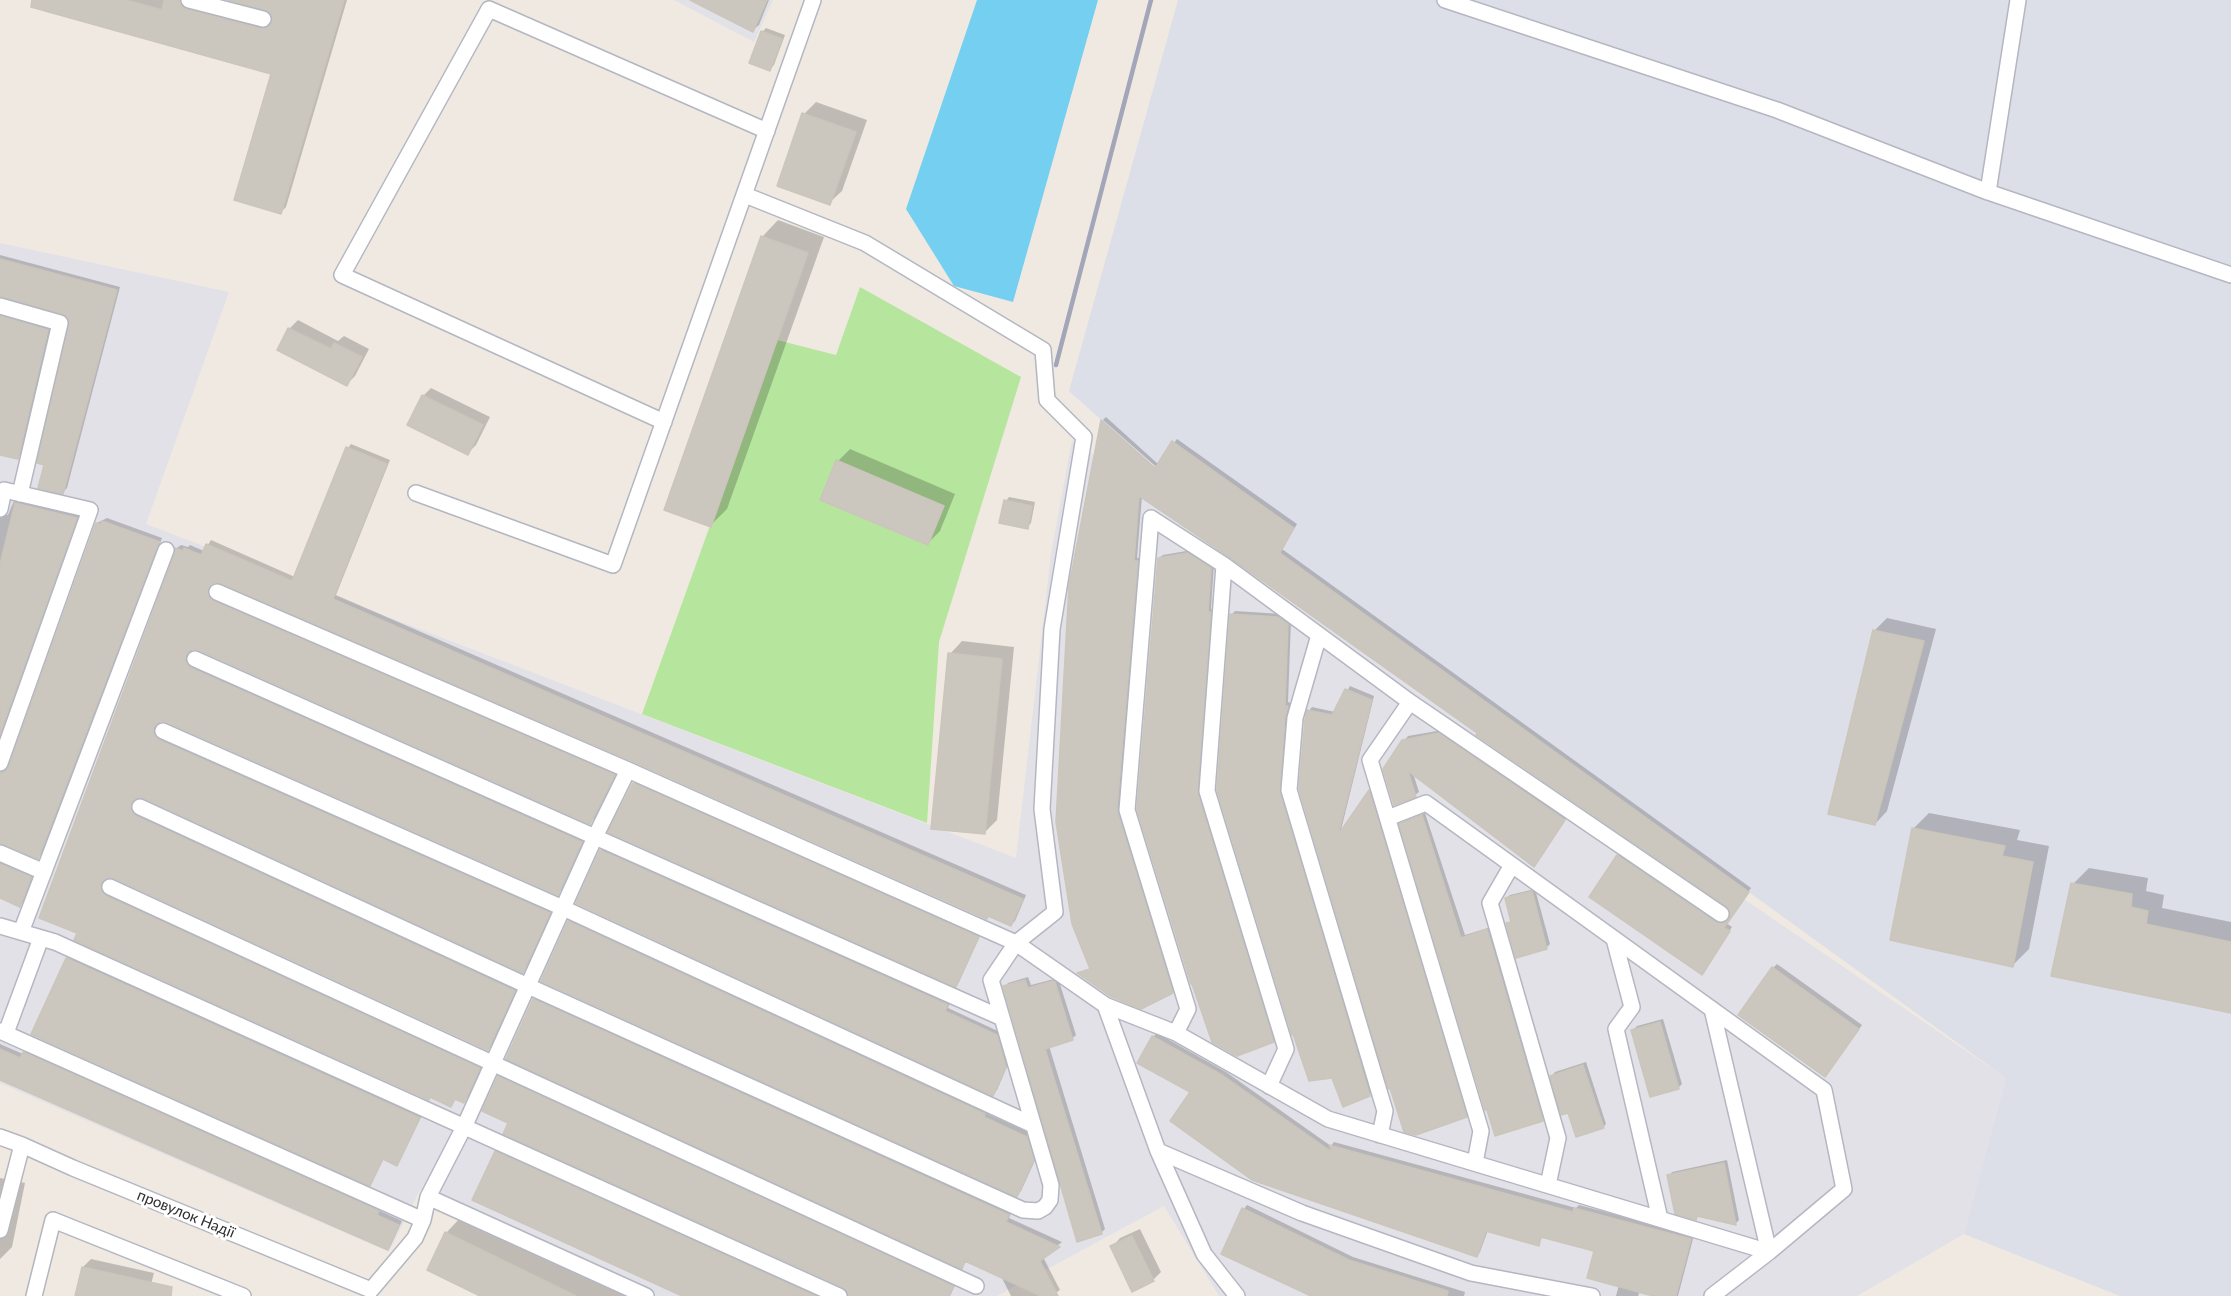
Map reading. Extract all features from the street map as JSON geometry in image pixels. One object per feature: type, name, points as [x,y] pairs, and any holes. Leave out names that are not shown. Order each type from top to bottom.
[{"type":"lane","points":[[189,0],[263,20]]},
{"type":"lane","points":[[416,493],[613,565],[813,0]]},
{"type":"lane","points":[[1445,0],[1777,110],[1988,192],[2231,275]]},
{"type":"lane","points":[[1988,192],[2018,0]]},
{"type":"lane","points":[[664,422],[342,275],[489,9],[767,131]]},
{"type":"lane","points":[[140,807],[528,986],[1030,1212],[1045,1207],[1052,1193],[991,980],[1016,944],[1055,912],[1042,809],[1052,629],[1084,436],[1047,400],[1043,350],[865,243],[745,195]]},
{"type":"lane","points":[[0,306],[60,323],[20,494]]},
{"type":"lane","points":[[0,509],[4,490],[90,510],[0,764]]},
{"type":"lane","points":[[1176,1033],[1188,1009],[1127,810],[1150,518],[1224,565],[1410,702],[1720,914]]},
{"type":"lane","points":[[21,932],[166,550]]},
{"type":"lane","points":[[1224,565],[1207,791],[1286,1048],[1269,1086]]},
{"type":"lane","points":[[217,591],[628,770],[1016,944],[1105,1005],[1176,1033],[1328,1119],[1769,1252]]},
{"type":"lane","points":[[1319,635],[1295,718],[1289,790],[1385,1111],[1380,1135]]},
{"type":"lane","points":[[195,659],[1002,1018]]},
{"type":"lane","points":[[1410,702],[1370,760],[1481,1131],[1475,1163]]},
{"type":"lane","points":[[163,731],[563,908],[1033,1125]]},
{"type":"lane","points":[[41,938],[3,1032],[423,1220],[428,1197],[465,1125],[595,837],[628,770]]},
{"type":"lane","points":[[1388,818],[1426,803],[1824,1090],[1844,1189],[1712,1296]]},
{"type":"lane","points":[[0,853],[44,872]]},
{"type":"lane","points":[[1512,865],[1490,903],[1558,1138],[1548,1185]]},
{"type":"lane","points":[[110,887],[976,1286]]},
{"type":"lane","points":[[0,926],[55,942],[465,1125],[839,1296]]},
{"type":"lane","points":[[1614,939],[1632,1007],[1616,1029],[1660,1219]]},
{"type":"lane","points":[[1105,1005],[1158,1151],[1204,1254],[1237,1296]]},
{"type":"lane","points":[[1712,1009],[1769,1252]]},
{"type":"lane","name":"провулок Надії","points":[[0,1137],[22,1144],[73,1168],[371,1290],[415,1238],[423,1220]]},
{"type":"lane","points":[[0,1230],[22,1144]]},
{"type":"lane","points":[[1158,1151],[1302,1213],[1471,1273],[1592,1296]]},
{"type":"lane","points":[[428,1197],[646,1296]]},
{"type":"lane","points":[[34,1296],[53,1220],[243,1296]]},
{"type":"shaded area","points":[[674,0],[773,0],[754,42]]},
{"type":"shaded area","points":[[1178,0],[2231,0],[2231,1296],[2120,1296],[1964,1234],[2006,1078],[1280,553],[1294,528],[1172,442],[1155,468],[1069,391]]},
{"type":"shaded area","points":[[0,243],[229,292],[146,524],[1016,858],[1051,554],[1072,440],[2006,1078],[1964,1234],[1857,1296],[1219,1296],[1164,1206],[997,1296],[633,1296],[420,1190],[389,1252],[0,1083]]},
{"type":"green space","points":[[860,287],[1021,377],[939,642],[927,823],[642,714],[777,340],[836,355]]},
{"type":"water","points":[[977,0],[1098,0],[1013,302],[954,286],[906,209]]},
{"type":"building","points":[[32,0],[126,0],[162,10],[164,0],[180,0],[182,7],[187,9],[261,29],[270,26],[272,22],[269,12],[228,0],[344,0],[281,214],[234,200],[271,74],[31,7]]},
{"type":"building","points":[[690,0],[767,0],[753,32]]},
{"type":"building","points":[[761,31],[782,39],[770,71],[749,63]]},
{"type":"building","points":[[802,113],[856,132],[830,205],[777,186]]},
{"type":"building","points":[[761,236],[808,253],[711,527],[664,510]]},
{"type":"building","points":[[0,259],[117,290],[63,494],[38,488],[44,465],[37,463],[69,321],[63,314],[0,297]]},
{"type":"building","points":[[0,316],[48,330],[18,459],[0,455]]},
{"type":"building","points":[[288,328],[331,349],[334,343],[362,357],[347,386],[277,350]]},
{"type":"building","points":[[422,395],[483,425],[468,455],[407,425]]},
{"type":"building","points":[[1101,420],[1155,468],[1172,441],[1294,528],[1280,553],[1749,892],[1724,928],[1730,931],[1702,975],[1589,897],[1617,855],[1716,922],[1725,923],[1729,919],[1730,910],[1726,906],[1476,735],[1477,733],[1229,557],[1139,496],[1134,561],[1138,561],[1117,810],[1173,993],[1141,1009],[1110,996],[1077,973],[1090,969],[1072,924],[1056,822],[1069,586]]},
{"type":"building","points":[[346,447],[387,464],[333,599],[1023,899],[1011,926],[988,916],[987,919],[632,761],[216,582],[208,589],[209,597],[213,601],[615,775],[590,824],[199,650],[193,649],[186,655],[185,661],[191,668],[582,842],[558,895],[167,722],[161,721],[154,727],[153,733],[159,740],[550,913],[523,973],[144,798],[135,799],[131,803],[132,812],[136,816],[515,991],[488,1050],[114,878],[105,879],[101,883],[102,892],[106,896],[480,1068],[464,1103],[455,1099],[451,1107],[430,1097],[429,1100],[74,940],[77,933],[39,918],[175,548],[183,551],[184,548],[201,555],[206,544],[292,581]]},
{"type":"building","points":[[836,460],[944,506],[928,545],[820,500]]},
{"type":"building","points":[[1004,500],[1032,506],[1028,529],[999,523]]},
{"type":"building","points":[[15,503],[77,518],[0,734],[0,564]]},
{"type":"building","points":[[102,521],[160,542],[38,859],[0,843],[0,773],[6,771],[9,766],[96,523],[101,524]]},
{"type":"building","points":[[1187,553],[1211,568],[1208,612],[1211,612],[1198,793],[1274,1042],[1237,1056],[1212,1042],[1191,984],[1137,809],[1158,558]]},
{"type":"building","points":[[1230,614],[1278,617],[1288,624],[1285,706],[1288,706],[1285,717],[1280,792],[1370,1096],[1343,1107],[1332,1078],[1309,1081],[1292,1035],[1217,790]]},
{"type":"building","points":[[1873,630],[1924,641],[1875,825],[1828,814]]},
{"type":"building","points":[[948,653],[1002,659],[985,834],[931,829]]},
{"type":"building","points":[[1345,689],[1372,700],[1338,835],[1369,790],[1467,1117],[1416,1135],[1404,1132],[1390,1088],[1388,1089],[1299,789],[1307,710],[1332,715]]},
{"type":"building","points":[[1439,733],[1565,820],[1534,867],[1408,771],[1416,797],[1394,805],[1383,769],[1402,740]]},
{"type":"building","points":[[633,783],[979,937],[956,987],[608,832]]},
{"type":"building","points":[[1422,815],[1461,938],[1487,929],[1543,1121],[1495,1136],[1487,1110],[1485,1110],[1399,824]]},
{"type":"building","points":[[1912,828],[2005,846],[2002,856],[2033,862],[2013,967],[1890,940]]},
{"type":"building","points":[[600,850],[948,1005],[945,1011],[997,1035],[1006,1067],[993,1096],[576,903]]},
{"type":"building","points":[[0,864],[31,877],[20,907],[0,898]]},
{"type":"building","points":[[2071,883],[2132,894],[2131,907],[2148,911],[2146,924],[2231,942],[2231,1013],[2051,976]]},
{"type":"building","points":[[1532,891],[1547,949],[1516,958],[1506,923],[1511,922],[1505,898]]},
{"type":"building","points":[[568,921],[985,1114],[984,1117],[1027,1137],[1034,1160],[1017,1197],[541,981]]},
{"type":"building","points":[[66,958],[420,1118],[397,1166],[383,1159],[370,1186],[31,1034]]},
{"type":"building","points":[[1772,967],[1859,1029],[1825,1077],[1738,1015]]},
{"type":"building","points":[[1025,980],[1028,988],[1055,982],[1073,1040],[1045,1049],[1102,1234],[1077,1242],[1003,986]]},
{"type":"building","points":[[533,999],[1009,1215],[1006,1222],[1060,1247],[1040,1261],[1058,1296],[1041,1296],[965,1261],[962,1269],[506,1059]]},
{"type":"building","points":[[1660,1022],[1679,1089],[1650,1097],[1631,1030]]},
{"type":"building","points":[[1152,1036],[1222,1075],[1332,1152],[1329,1145],[1573,1212],[1574,1208],[1691,1239],[1676,1296],[1653,1296],[1587,1278],[1594,1251],[1541,1237],[1539,1246],[1486,1231],[1477,1257],[1252,1180],[1170,1121],[1190,1092],[1137,1063]]},
{"type":"building","points":[[0,1049],[20,1058],[23,1052],[379,1211],[377,1215],[399,1225],[388,1250],[0,1080]]},
{"type":"building","points":[[1583,1065],[1604,1128],[1576,1137],[1568,1113],[1561,1115],[1550,1076]]},
{"type":"building","points":[[498,1076],[954,1286],[949,1296],[849,1296],[843,1287],[503,1134],[508,1123],[482,1111]]},
{"type":"building","points":[[495,1151],[815,1296],[682,1296],[472,1200]]},
{"type":"building","points":[[1724,1163],[1736,1225],[1697,1216],[1696,1220],[1675,1214],[1667,1175]]},
{"type":"building","points":[[1242,1208],[1349,1260],[1448,1291],[1447,1296],[1311,1296],[1221,1254]]},
{"type":"building","points":[[445,1232],[576,1296],[480,1296],[427,1270]]},
{"type":"building","points":[[1132,1236],[1154,1281],[1132,1292],[1110,1246]]},
{"type":"building","points":[[82,1267],[172,1287],[171,1296],[75,1296]]},
{"type":"railway","points":[[1056,365],[1151,0]]}]
